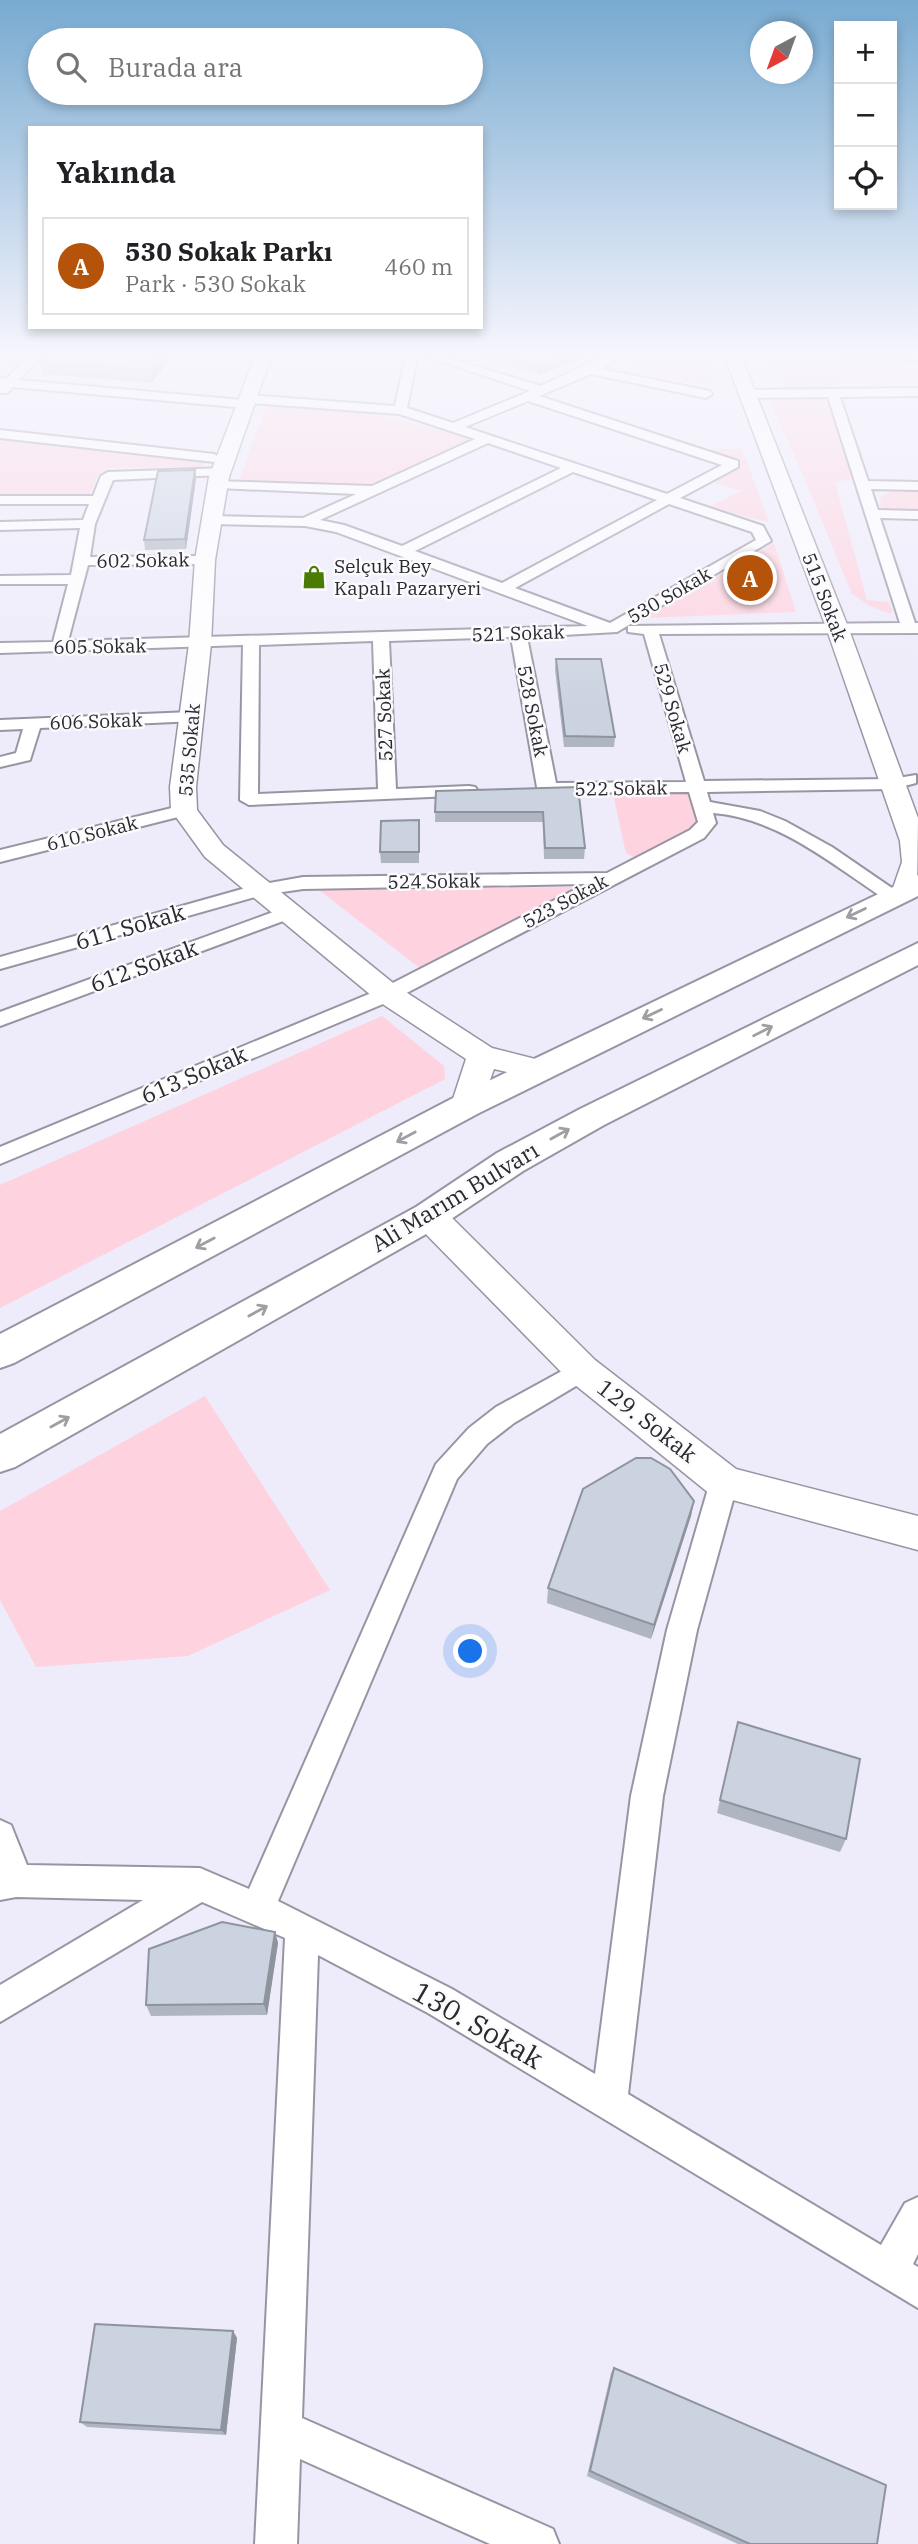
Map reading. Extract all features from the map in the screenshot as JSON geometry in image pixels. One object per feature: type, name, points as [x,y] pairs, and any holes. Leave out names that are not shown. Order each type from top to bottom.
[{"type":"main road","points":[[8,1345],[467,1105],[906,889]]},
{"type":"main road","name":"Ali Marım Bulvarı","points":[[0,1455],[429,1216],[510,1162],[592,1117],[918,953]]},
{"type":"street","points":[[59,647],[82,561],[88,524],[108,476],[140,473]]},
{"type":"street","name":"535 Sokak","points":[[222,473],[205,559],[200,644],[183,787],[184,810],[214,851],[388,994],[482,1056],[540,1070]]},
{"type":"street","points":[[235,473],[374,491]]},
{"type":"street","points":[[305,522],[414,473]]},
{"type":"street","points":[[402,552],[562,473]]},
{"type":"street","points":[[585,473],[664,499]]},
{"type":"street","points":[[502,589],[716,473]]},
{"type":"street","name":"515 Sokak","points":[[777,473],[837,627],[902,778],[915,862],[906,889]]},
{"type":"street","points":[[859,473],[914,628]]},
{"type":"street","points":[[863,485],[918,486]]},
{"type":"street","name":"530 Sokak","points":[[611,629],[764,541],[758,529],[664,499]]},
{"type":"street","points":[[0,500],[98,500]]},
{"type":"street","points":[[872,514],[918,515]]},
{"type":"street","points":[[212,520],[305,522],[340,528],[611,629]]},
{"type":"street","points":[[0,526],[88,524]]},
{"type":"street","name":"602 Sokak","points":[[82,561],[205,559]]},
{"type":"street","points":[[0,580],[77,579]]},
{"type":"street","name":"521 Sokak","points":[[200,644],[251,640],[611,629],[914,628]]},
{"type":"street","name":"529 Sokak","points":[[650,629],[696,786]]},
{"type":"street","name":"528 Sokak","points":[[518,633],[548,789]]},
{"type":"street","name":"527 Sokak","points":[[381,636],[387,793]]},
{"type":"street","points":[[251,640],[248,800],[481,791]]},
{"type":"street","name":"605 Sokak","points":[[0,648],[200,644]]},
{"type":"street","name":"606 Sokak","points":[[0,725],[191,717]]},
{"type":"street","points":[[0,762],[24,756],[33,723]]},
{"type":"street","name":"522 Sokak","points":[[521,790],[902,778]]},
{"type":"street","points":[[696,786],[702,807],[723,807],[757,815],[906,889]]},
{"type":"street","name":"523 Sokak","points":[[388,994],[697,834],[707,823],[702,807]]},
{"type":"street","name":"610 Sokak","points":[[0,856],[184,810]]},
{"type":"street","name":"524 Sokak","points":[[260,890],[303,883],[608,878]]},
{"type":"street","name":"611 Sokak","points":[[0,963],[260,890]]},
{"type":"street","name":"612 Sokak","points":[[0,1019],[287,913]]},
{"type":"street","name":"613 Sokak","points":[[0,1156],[388,994]]},
{"type":"street","points":[[467,1105],[482,1056]]},
{"type":"street","name":"129. Sokak","points":[[429,1216],[582,1370],[724,1482],[918,1533]]},
{"type":"street","points":[[257,1910],[446,1472],[478,1436],[505,1415],[582,1370]]},
{"type":"street","points":[[609,2103],[647,1796],[682,1630],[724,1482]]},
{"type":"street","points":[[0,1836],[8,1883]]},
{"type":"street","name":"130. Sokak","points":[[8,1883],[200,1884],[302,1929],[440,2001],[903,2280]]},
{"type":"street","points":[[0,2005],[200,1884]]},
{"type":"street","points":[[276,2544],[283,2431],[302,1929]]},
{"type":"street","points":[[903,2280],[918,2216]]},
{"type":"street","points":[[283,2431],[538,2544]]},
{"type":"shaded area","points":[[0,473],[102,473],[88,497],[0,498]]},
{"type":"shaded area","points":[[242,473],[403,473],[373,487],[239,481]]},
{"type":"shaded area","points":[[729,473],[751,473],[769,522],[707,508],[741,491],[711,481]]},
{"type":"shaded area","points":[[802,473],[853,473],[855,479],[835,482],[867,600],[889,602],[893,612],[890,614],[870,606],[852,594]]},
{"type":"shaded area","points":[[918,490],[918,512],[883,511],[880,507],[881,497],[891,491]]},
{"type":"shaded area","points":[[774,543],[796,612],[646,618]]},
{"type":"shaded area","points":[[695,793],[701,824],[638,859],[626,853],[613,794]]},
{"type":"shaded area","points":[[573,887],[573,893],[421,969],[319,890]]},
{"type":"shaded area","points":[[382,1016],[444,1066],[445,1079],[0,1308],[0,1185]]},
{"type":"shaded area","points":[[205,1396],[330,1590],[188,1656],[36,1667],[0,1600],[0,1511]]},
{"type":"building","points":[[158,473],[195,473],[185,539],[144,540]]},
{"type":"building","points":[[556,659],[601,659],[615,737],[565,736]]},
{"type":"building","points":[[578,787],[585,848],[545,848],[543,812],[435,812],[436,791]]},
{"type":"building","points":[[419,820],[419,852],[380,852],[381,821]]},
{"type":"building","points":[[636,1458],[651,1458],[670,1469],[694,1501],[654,1625],[548,1588],[583,1489]]},
{"type":"building","points":[[738,1722],[860,1759],[846,1839],[720,1800]]},
{"type":"building","points":[[222,1922],[275,1932],[264,2004],[146,2005],[149,1949]]},
{"type":"building","points":[[95,2324],[233,2331],[221,2430],[80,2422]]},
{"type":"building","points":[[614,2368],[886,2485],[877,2544],[750,2544],[590,2471]]},
{"type":"place","name":"Selçuk Bey Kapalı Pazaryeri","points":[[314,577]]},
{"type":"place","name":"530 Sokak Parkı","points":[[750,578]]}]
